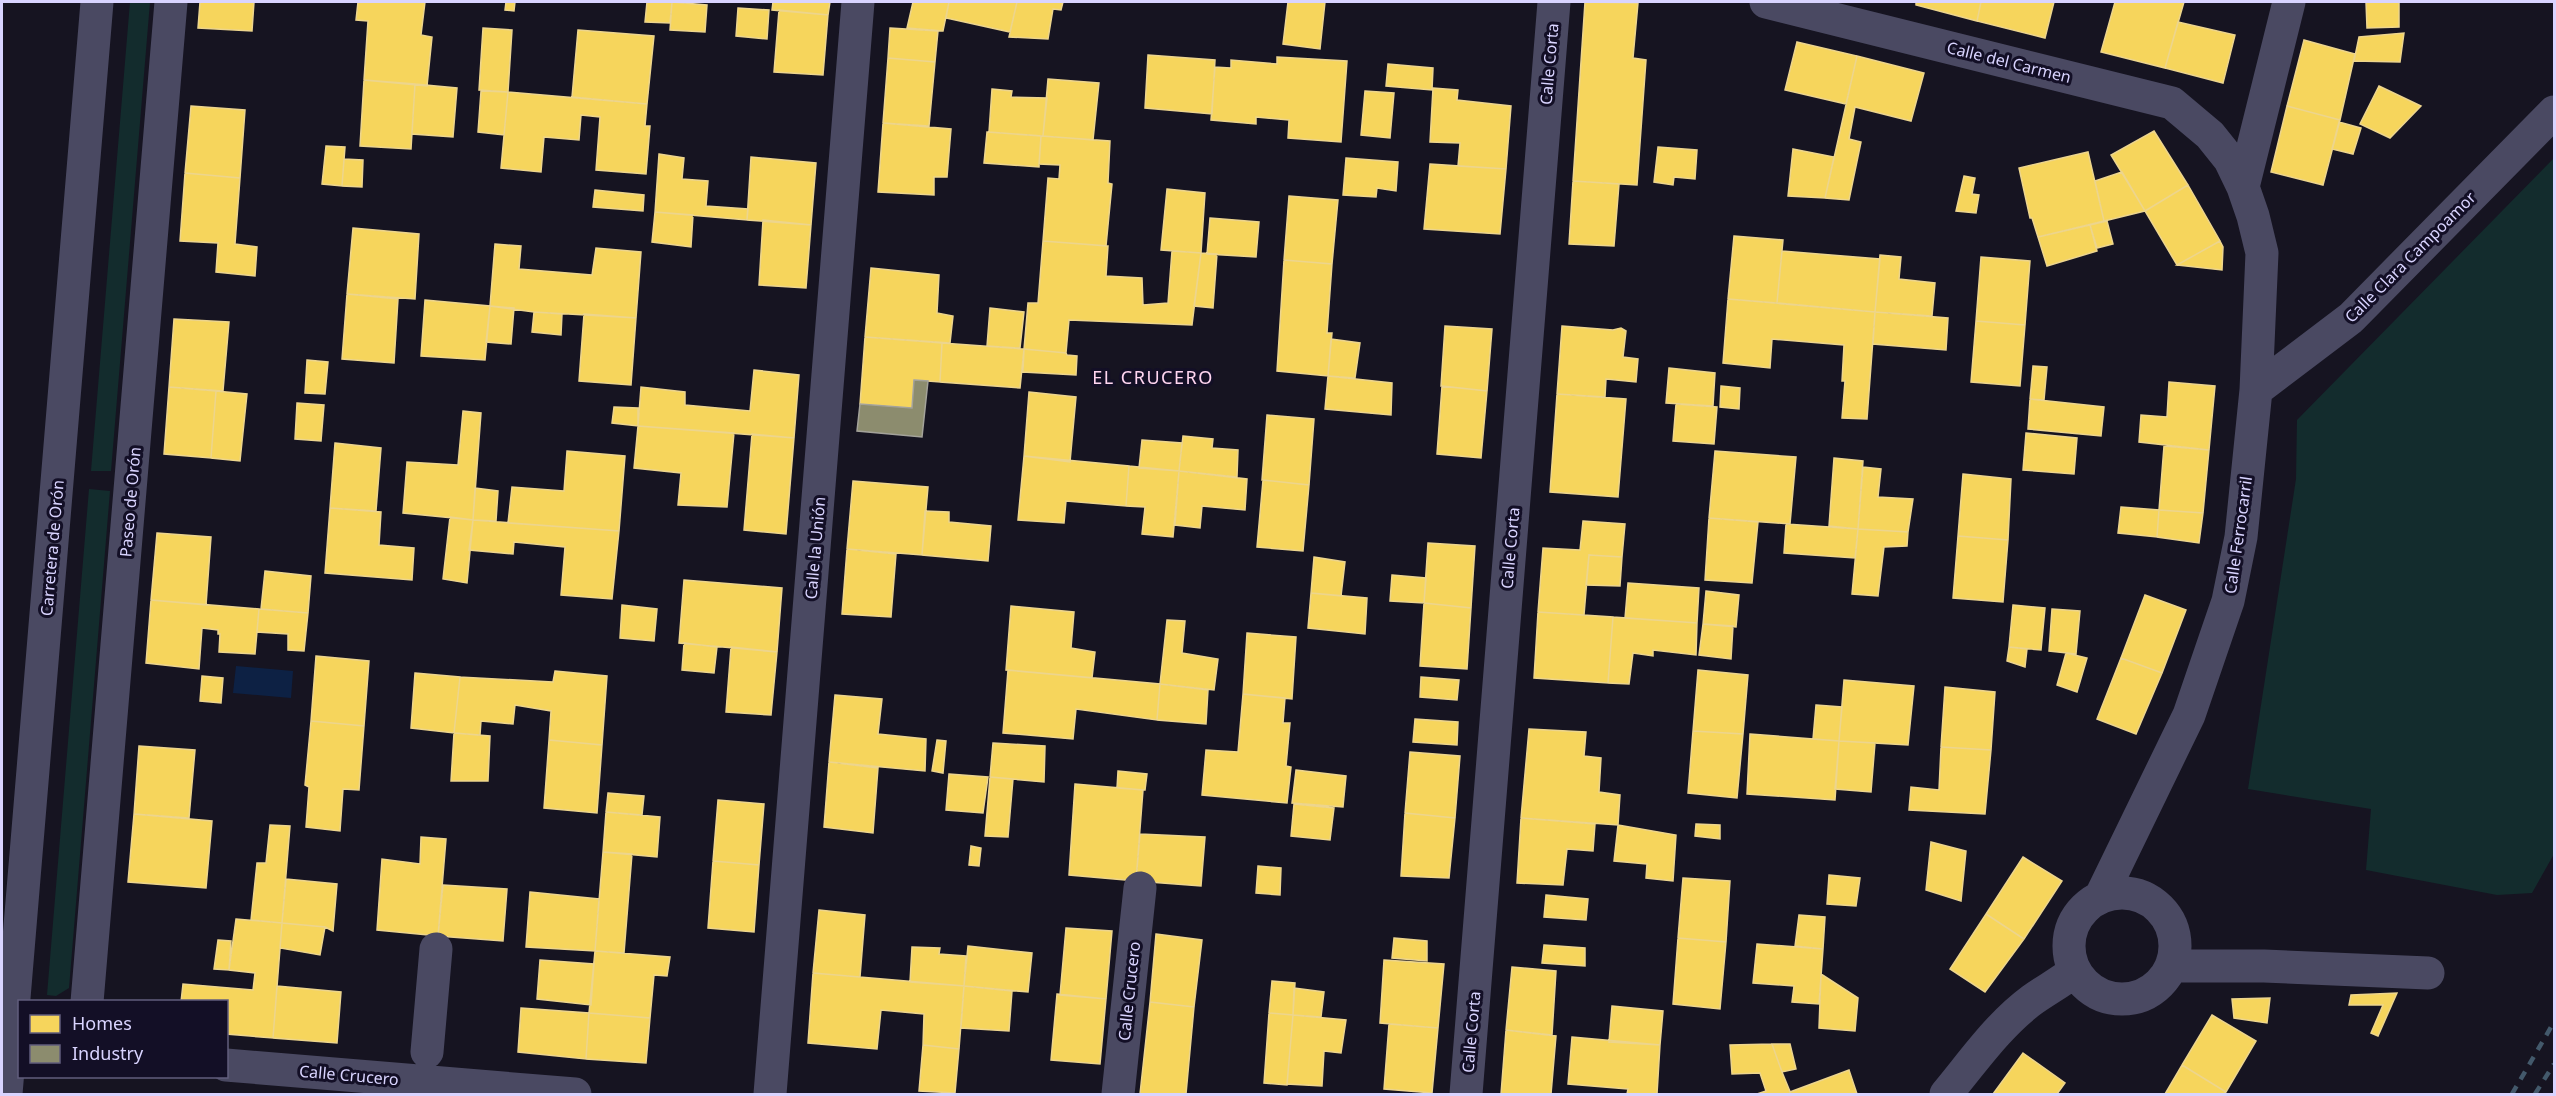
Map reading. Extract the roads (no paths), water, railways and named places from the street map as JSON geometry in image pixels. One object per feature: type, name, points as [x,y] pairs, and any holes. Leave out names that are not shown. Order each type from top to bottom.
[{"type":"street","name":"Carretera de Orón","points":[[19,1000],[97,2]]},
{"type":"street","name":"Paseo de Orón","points":[[87,1000],[171,2]]},
{"type":"street","name":"Calle la Unión","points":[[770,1095],[858,2]]},
{"type":"street","name":"Calle Corta","points":[[1466,1095],[1554,2]]},
{"type":"street","name":"Calle del Carmen","points":[[1766,2],[2172,103],[2210,135],[2236,174]]},
{"type":"street","points":[[2236,174],[2289,2]]},
{"type":"street","name":"Calle Clara Campoamor","points":[[2256,390],[2351,318],[2554,112]]},
{"type":"street","name":"Calle Ferrocarril","points":[[2101,896],[2189,715],[2228,601],[2241,537],[2256,390],[2262,253],[2236,174]]},
{"type":"street","name":"Calle Crucero","points":[[1118,1095],[1140,888]]},
{"type":"street","points":[[2119,892],[2137,894],[2154,902],[2166,914],[2174,931],[2176,949],[2172,966],[2162,981],[2149,993],[2133,999],[2099,995],[2085,985],[2075,971],[2069,955],[2069,936],[2081,912],[2101,896],[2119,892]]},
{"type":"street","points":[[427,1052],[436,949]]},
{"type":"street","points":[[2172,966],[2264,966],[2428,973]]},
{"type":"street","points":[[1946,1095],[1993,1037],[2032,1000],[2057,986],[2075,971]]},
{"type":"street","name":"Carretera de Orón","points":[[6,1095],[15,1049],[18,1011]]},
{"type":"street","name":"Calle Crucero","points":[[228,1066],[265,1081],[575,1095]]},
{"type":"water","points":[[236,666],[293,671],[291,698],[233,693]]},
{"type":"railway","points":[[2512,1094],[2554,1022]]},
{"type":"railway","points":[[2535,1094],[2554,1064]]},
{"type":"district","name":"EL CRUCERO","points":[[1153,378]]}]
